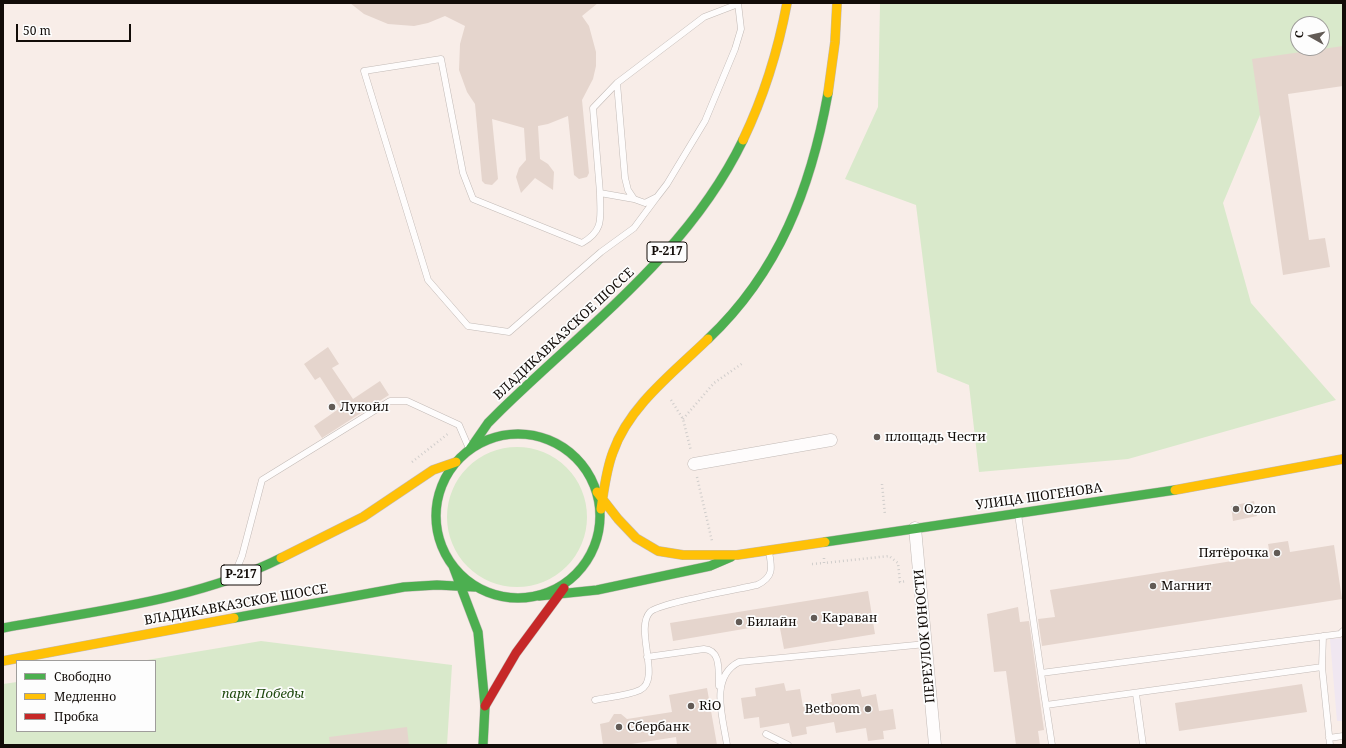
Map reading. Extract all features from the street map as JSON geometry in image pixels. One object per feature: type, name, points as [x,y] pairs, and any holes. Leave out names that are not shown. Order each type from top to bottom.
[{"type":"main road","name":"ВЛАДИКАВКАЗСКОЕ ШОССЕ","points":[[470,450],[491,421],[646,274],[687,230],[733,159],[754,116],[776,56],[787,3]]},
{"type":"main road","name":"Р-217","points":[[600,496],[588,472],[574,455],[555,442],[534,435],[511,434],[489,439],[470,450],[456,462],[446,477],[439,495],[436,513],[438,532],[443,550],[463,578],[475,587],[487,593],[513,599],[539,596],[568,583],[580,572],[590,558],[597,542],[600,526],[600,496],[613,451],[626,424],[641,406],[724,325],[743,303],[761,278],[785,235],[811,167],[825,112],[834,51],[837,3]]},
{"type":"main road","name":"УЛИЦА ШОГЕНОВА","points":[[737,555],[1149,495],[1343,458]]},
{"type":"main road","name":"ВЛАДИКАВКАЗСКОЕ ШОССЕ","points":[[3,628],[141,603],[233,578],[265,566],[342,528],[407,489],[433,470],[456,462]]},
{"type":"main road","points":[[600,496],[618,519],[636,538],[658,551],[683,555],[737,555]]},
{"type":"main road","points":[[539,596],[597,590],[710,566],[737,555]]},
{"type":"main road","points":[[453,566],[478,632],[486,706],[483,745]]},
{"type":"main road","points":[[486,706],[516,653],[568,583]]},
{"type":"main road","name":"ВЛАДИКАВКАЗСКОЕ ШОССЕ","points":[[3,661],[404,587],[437,585],[475,587]]},
{"type":"street","points":[[695,468],[831,444]]},
{"type":"street","name":"ПЕРЕУЛОК ЮНОСТИ","points":[[915,528],[935,745]]},
{"type":"lane","points":[[738,4],[741,29],[722,82],[695,140],[667,184],[634,228],[601,252],[509,332],[468,326],[428,280],[364,71],[441,59],[463,173],[473,199],[582,243],[592,237],[600,225],[600,193],[593,108],[617,83],[704,17],[738,4]]},
{"type":"lane","points":[[617,83],[625,178],[628,190],[634,199]]},
{"type":"lane","points":[[600,193],[645,202],[657,197]]},
{"type":"lane","points":[[233,578],[242,556],[262,480],[390,401],[407,401],[458,425],[470,450]]},
{"type":"lane","points":[[1018,513],[1052,745]]},
{"type":"lane","points":[[595,700],[624,694],[643,688],[648,680],[645,627],[646,619],[651,612],[670,604],[763,582],[772,569],[769,550]]},
{"type":"lane","points":[[1041,673],[1340,634],[1343,631]]},
{"type":"lane","points":[[1323,636],[1322,668],[1330,745]]},
{"type":"lane","points":[[719,692],[722,680],[729,667],[739,662],[926,644]]},
{"type":"lane","points":[[647,657],[704,649],[712,650],[716,656],[726,745]]},
{"type":"lane","points":[[1046,705],[1322,668]]},
{"type":"lane","points":[[1136,694],[1143,745]]},
{"type":"lane","points":[[766,734],[788,745]]},
{"type":"lane","points":[[1329,738],[1343,736]]},
{"type":"path","points":[[683,419],[714,383],[743,363]]},
{"type":"path","points":[[671,400],[683,419],[713,542]]},
{"type":"path","points":[[406,466],[449,433]]},
{"type":"path","points":[[882,484],[885,515]]},
{"type":"path","points":[[878,516],[893,514]]},
{"type":"path","points":[[824,556],[824,563]]},
{"type":"path","points":[[812,564],[889,556],[898,563],[900,582],[910,580]]},
{"type":"shaded area","points":[[1343,638],[1343,721],[1337,721],[1330,639]]},
{"type":"green space","points":[[880,3],[1343,3],[1343,53],[1265,103],[1223,203],[1251,303],[1336,400],[1128,459],[979,472],[969,385],[937,372],[916,205],[845,179],[878,107]]},
{"type":"green space","points":[[517,447],[537,450],[550,455],[571,473],[579,484],[584,497],[587,517],[584,537],[579,550],[561,571],[550,579],[537,584],[517,587],[497,584],[484,579],[463,561],[455,550],[450,537],[447,517],[450,497],[455,484],[473,463],[484,455],[497,450]]},
{"type":"green space","name":"парк Победы","points":[[261,641],[452,665],[447,745],[3,745],[3,684],[16,682],[16,732],[156,732],[156,660],[147,660]]},
{"type":"building","points":[[350,3],[598,3],[582,16],[589,26],[596,52],[596,66],[593,79],[582,100],[589,173],[587,177],[579,179],[574,175],[568,116],[548,124],[538,126],[540,159],[548,164],[554,172],[553,190],[535,178],[521,193],[516,177],[519,168],[526,160],[524,128],[492,119],[498,179],[492,185],[485,184],[482,181],[475,104],[467,92],[459,70],[460,44],[465,26],[445,16],[428,23],[414,26],[388,24],[364,14]]},
{"type":"building","points":[[1343,46],[1343,86],[1288,94],[1309,240],[1325,238],[1330,267],[1283,275],[1252,59],[1290,54],[1290,56],[1330,56],[1330,48]]},
{"type":"building","points":[[328,347],[339,364],[332,368],[353,399],[380,381],[389,395],[322,438],[314,426],[340,408],[320,377],[315,380],[304,364]]},
{"type":"building","points":[[1254,501],[1257,516],[1233,521],[1231,506]]},
{"type":"building","points":[[1288,541],[1290,552],[1334,545],[1342,599],[1042,646],[1038,619],[1055,617],[1050,590],[1270,555],[1268,544]]},
{"type":"building","points":[[868,591],[875,634],[784,649],[779,623],[673,641],[670,623]]},
{"type":"building","points":[[1018,607],[1020,622],[1029,621],[1044,730],[1038,731],[1040,745],[1016,745],[1006,671],[994,672],[987,614]]},
{"type":"building","points":[[784,683],[786,691],[800,689],[803,707],[832,702],[831,694],[860,689],[862,697],[876,694],[879,711],[893,709],[896,729],[883,731],[884,739],[868,741],[866,728],[836,733],[834,722],[806,727],[807,734],[792,737],[789,723],[760,728],[759,717],[744,719],[741,698],[756,696],[755,688]]},
{"type":"building","points":[[1302,684],[1307,712],[1179,731],[1175,703]]},
{"type":"building","points":[[707,688],[717,745],[677,745],[676,737],[625,745],[603,745],[600,724],[609,722],[614,714],[621,714],[627,719],[672,712],[669,695]]},
{"type":"building","points":[[407,727],[409,745],[330,745],[329,737]]},
{"type":"traffic: fast","points":[[708,339],[733,313],[754,286],[773,257],[801,195],[812,162],[828,93]]},
{"type":"traffic: fast","points":[[470,449],[488,423],[602,317],[666,252],[695,217],[721,180],[743,140]]},
{"type":"traffic: fast","points":[[510,434],[526,434],[542,437],[557,443],[570,452],[582,464],[591,477],[597,492],[600,516],[599,532],[591,555],[582,568],[570,580],[557,589],[542,595],[526,598],[510,598],[494,595],[479,589],[466,580],[454,568],[445,555],[439,540],[436,524],[436,508],[439,492],[445,477],[454,464],[466,452],[479,443],[494,437],[510,434]]},
{"type":"traffic: fast","points":[[825,542],[1175,490]]},
{"type":"traffic: fast","points":[[539,596],[597,590],[710,566],[731,557]]},
{"type":"traffic: fast","points":[[3,628],[109,609],[181,594],[249,572],[281,558]]},
{"type":"traffic: fast","points":[[453,566],[478,632],[485,706],[483,745]]},
{"type":"traffic: fast","points":[[234,618],[404,587],[437,585],[475,587]]},
{"type":"traffic: slow","points":[[743,140],[770,73],[787,3]]},
{"type":"traffic: slow","points":[[828,93],[835,42],[837,3]]},
{"type":"traffic: slow","points":[[601,509],[609,466],[620,435],[641,405],[667,377],[708,339]]},
{"type":"traffic: slow","points":[[1175,490],[1343,459]]},
{"type":"traffic: slow","points":[[281,558],[363,517],[433,470],[456,462]]},
{"type":"traffic: slow","points":[[597,492],[618,519],[636,538],[658,551],[683,555],[737,555],[825,542]]},
{"type":"traffic: slow","points":[[3,661],[234,618]]},
{"type":"traffic: jam","points":[[485,706],[516,653],[564,588]]},
{"type":"place","name":"Лукойл","points":[[332,407]]},
{"type":"place","name":"площадь Чести","points":[[877,437]]},
{"type":"place","name":"Ozon","points":[[1236,509]]},
{"type":"place","name":"Пятёрочка","points":[[1277,553]]},
{"type":"place","name":"Магнит","points":[[1153,586]]},
{"type":"place","name":"Караван","points":[[814,618]]},
{"type":"place","name":"Билайн","points":[[739,622]]},
{"type":"place","name":"RiO","points":[[691,706]]},
{"type":"place","name":"Betboom","points":[[868,709]]},
{"type":"place","name":"Сбербанк","points":[[619,727]]}]
